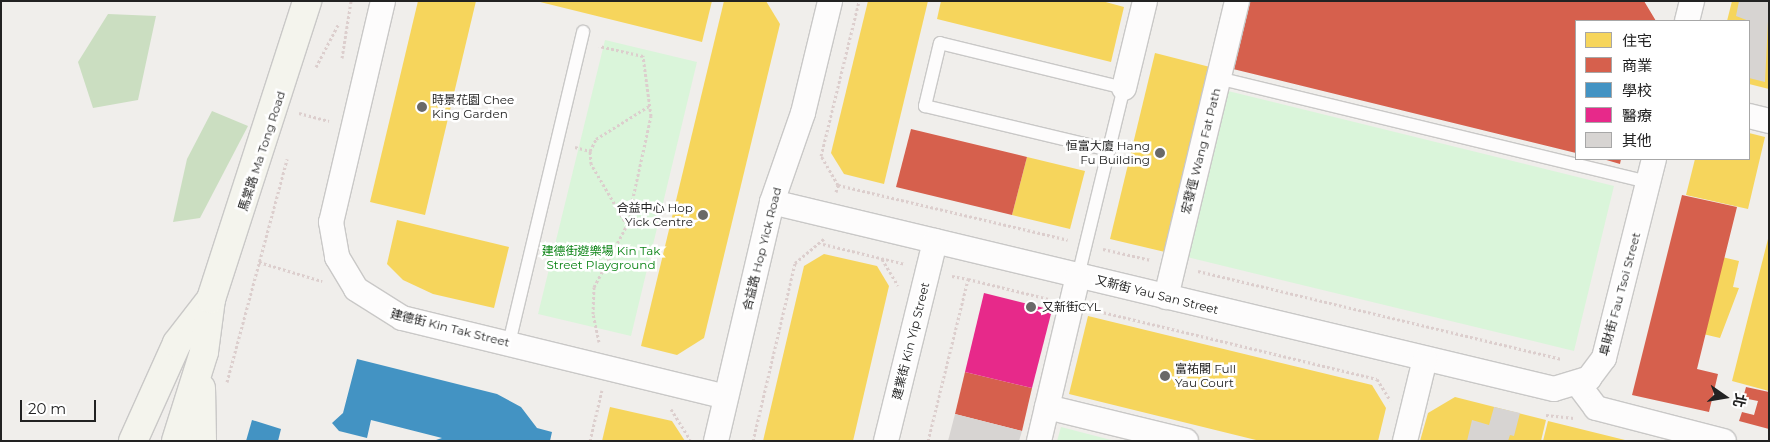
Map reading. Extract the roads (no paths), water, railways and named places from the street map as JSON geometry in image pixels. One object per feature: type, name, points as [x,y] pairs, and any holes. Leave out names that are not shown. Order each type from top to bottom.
[{"type":"street","name":"馬棠路 Ma Tong Road","points":[[176,441],[204,352],[211,299],[307,1]]},
{"type":"street","name":"建德街 Kin Tak Street","points":[[383,1],[333,203],[331,222],[337,258],[356,289],[385,311],[726,397]]},
{"type":"street","name":"合益路 Hop Yick Road","points":[[716,441],[772,202],[802,113],[830,1]]},
{"type":"street","points":[[1124,88],[1145,1]]},
{"type":"street","points":[[1687,20],[1692,1]]},
{"type":"street","name":"宏發徑 Wang Fat Path","points":[[1166,297],[1218,78],[1232,2]]},
{"type":"street","points":[[1750,116],[1769,121]]},
{"type":"street","name":"阜財街 Fau Tsoi Street","points":[[1578,384],[1598,369],[1606,352],[1654,160]]},
{"type":"street","name":"又新街 Yau San Street","points":[[772,202],[1542,387],[1578,384]]},
{"type":"street","name":"建業街 Kin Yip Street","points":[[886,441],[936,241]]},
{"type":"street","points":[[1038,441],[1078,276]]},
{"type":"street","name":"馬棠路 Ma Tong Road","points":[[133,441],[177,343],[211,299]]},
{"type":"street","points":[[202,441],[204,352]]},
{"type":"street","points":[[1405,441],[1425,359]]},
{"type":"street","points":[[1578,384],[1596,408],[1724,441]]},
{"type":"street","points":[[1047,407],[1186,441]]},
{"type":"lane","points":[[508,343],[584,32]]},
{"type":"lane","points":[[1078,276],[1109,150],[1124,88],[940,43],[925,106],[1109,150]]},
{"type":"lane","points":[[1218,78],[1648,182]]},
{"type":"place","name":"時景花園 Chee King Garden","points":[[422,107]]},
{"type":"place","name":"恒富大廈 Hang Fu Building","points":[[1160,153]]},
{"type":"place","name":"合益中心 Hop Yick Centre","points":[[703,215]]},
{"type":"place","name":"又新街CYL","points":[[1031,307]]},
{"type":"place","name":"富祐閣 Full Yau Court","points":[[1165,376]]},
{"type":"park label","name":"建德街遊樂場 Kin Tak Street Playground","points":[[601,258]]}]
